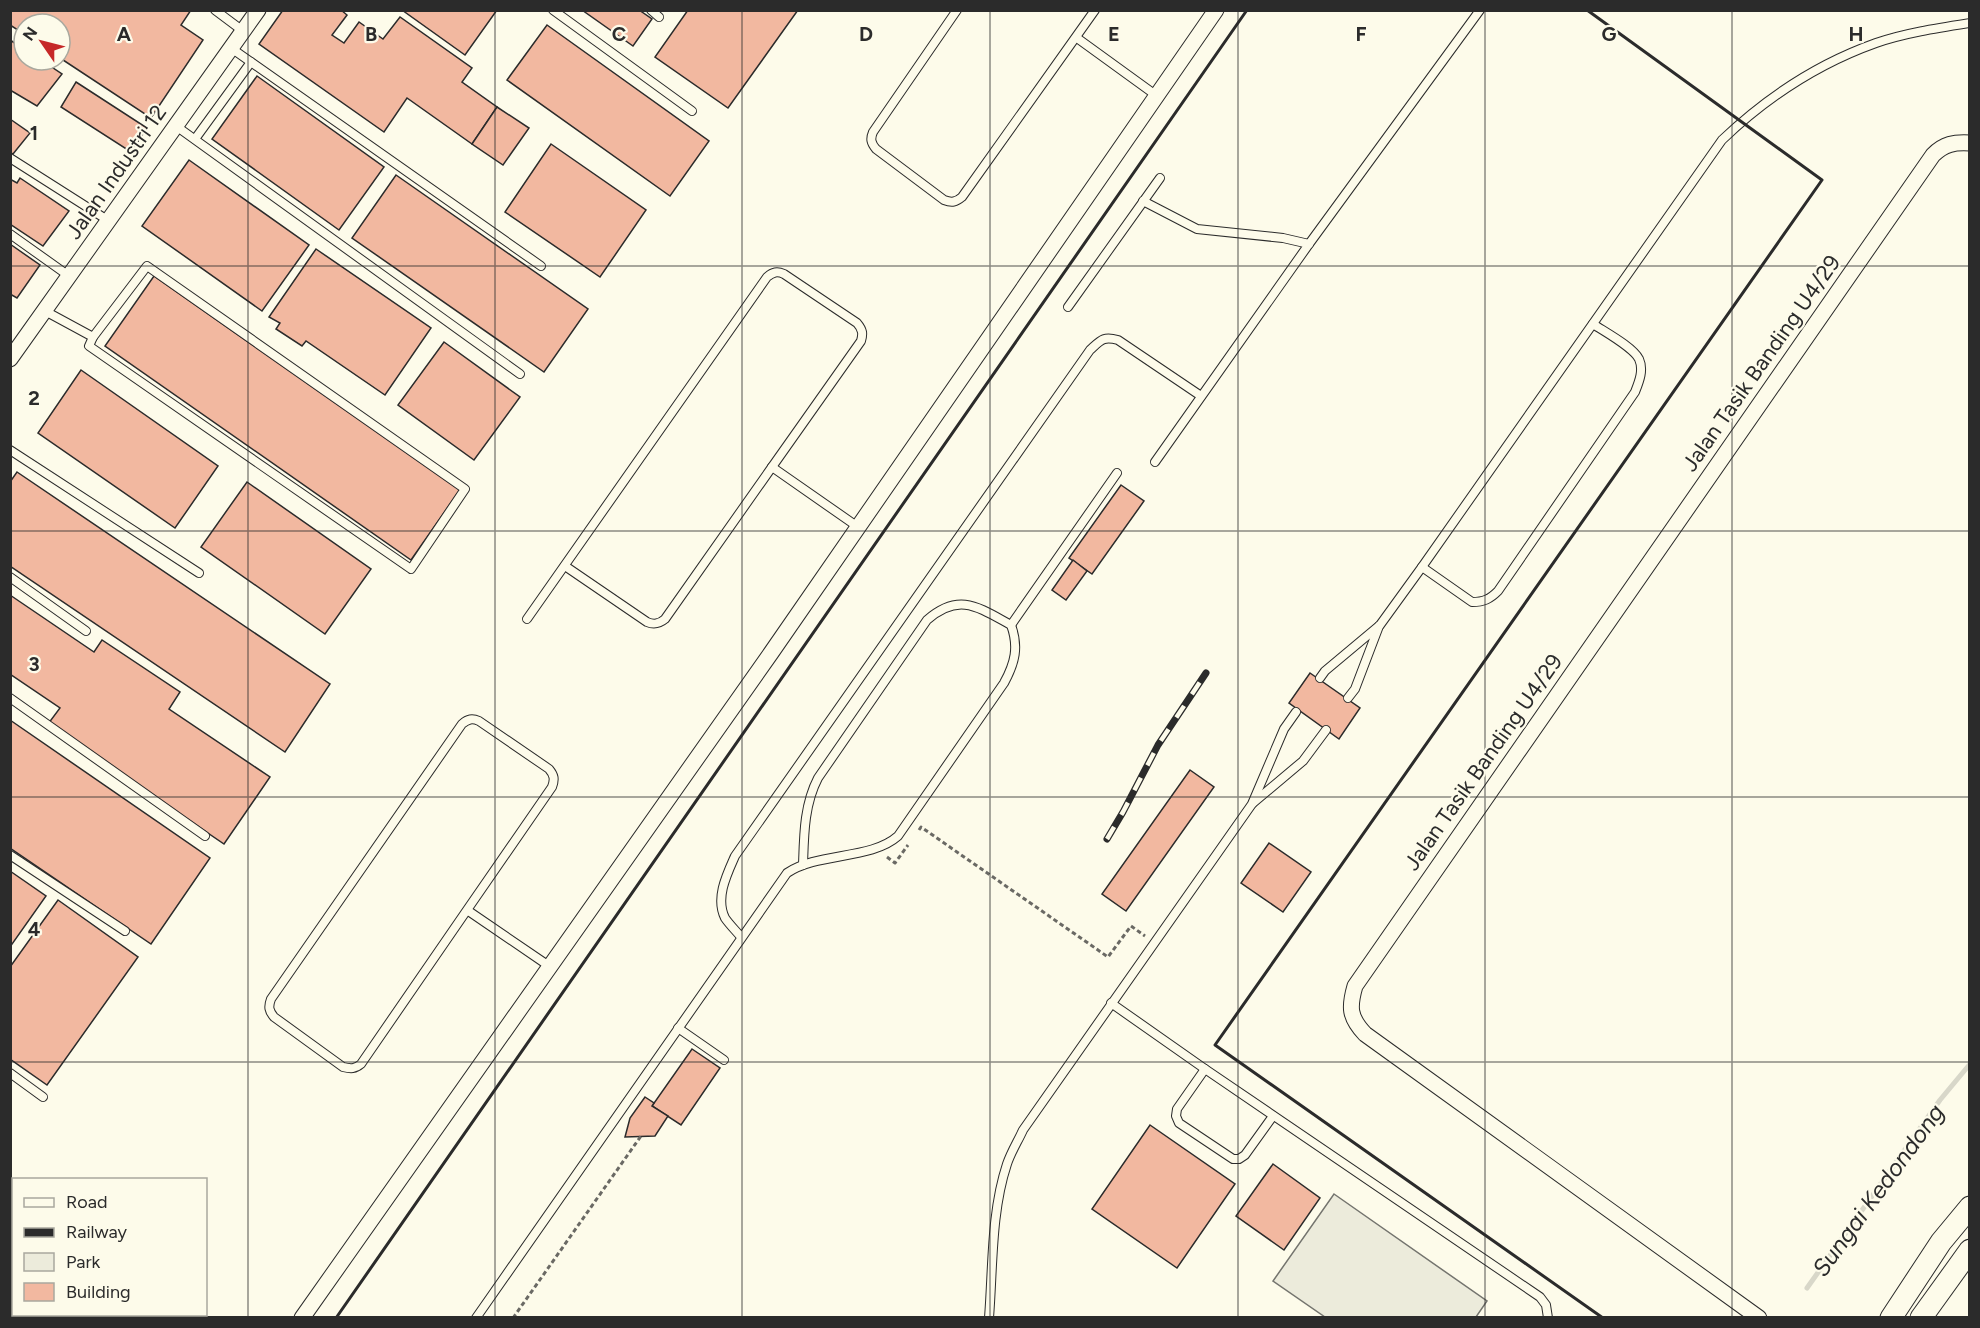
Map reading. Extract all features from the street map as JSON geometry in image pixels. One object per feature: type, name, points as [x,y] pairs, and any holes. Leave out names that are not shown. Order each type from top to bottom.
[{"type":"main road","points":[[1891,1317],[1941,1242],[1970,1207]]},
{"type":"main road","points":[[1921,1317],[1970,1250]]},
{"type":"street","name":"Jalan Industri 12","points":[[10,359],[258,10]]},
{"type":"street","points":[[302,1317],[858,528],[1216,10]]},
{"type":"street","name":"Jalan Tasik Banding U4/29","points":[[1759,1317],[1365,1034],[1355,1023],[1351,1011],[1351,999],[1354,986],[1933,155],[1941,147],[1952,143],[1970,143]]},
{"type":"lane","points":[[216,10],[243,31]]},
{"type":"lane","points":[[553,10],[692,111]]},
{"type":"lane","points":[[651,10],[659,16]]},
{"type":"lane","points":[[957,10],[871,138],[876,149],[945,200],[951,202],[962,197],[1095,10]]},
{"type":"lane","points":[[1155,462],[1309,244],[1480,10]]},
{"type":"lane","points":[[1320,678],[1325,671],[1380,624],[1722,140],[1772,96],[1819,67],[1877,43],[1936,28],[1970,23]]},
{"type":"lane","points":[[1077,38],[1157,96]]},
{"type":"lane","points":[[231,48],[541,266]]},
{"type":"lane","points":[[195,140],[251,62]]},
{"type":"lane","points":[[176,126],[520,374]]},
{"type":"lane","points":[[10,158],[109,220]]},
{"type":"lane","points":[[1068,308],[1160,178]]},
{"type":"lane","points":[[1143,201],[1197,229],[1283,238],[1309,244]]},
{"type":"lane","points":[[10,234],[69,276]]},
{"type":"lane","points":[[147,266],[465,489],[411,569],[89,346],[93,337],[147,266]]},
{"type":"lane","points":[[527,620],[767,277],[778,271],[784,273],[862,328],[861,341],[665,619],[653,625],[647,622],[565,566]]},
{"type":"lane","points":[[45,311],[93,337]]},
{"type":"lane","points":[[1422,567],[1472,602],[1490,599],[1498,591],[1635,392],[1640,378],[1639,358],[1593,324]]},
{"type":"lane","points":[[741,937],[725,917],[721,899],[725,879],[735,856],[1090,350],[1101,340],[1108,338],[1118,340],[1201,396]]},
{"type":"lane","points":[[10,450],[199,573]]},
{"type":"lane","points":[[772,467],[858,528]]},
{"type":"lane","points":[[1011,625],[1116,472]]},
{"type":"lane","points":[[10,577],[86,631]]},
{"type":"lane","points":[[476,1317],[787,873],[803,865],[883,846],[898,836],[1008,677],[1016,649],[1011,625],[968,604],[940,609],[927,620],[811,791],[807,806],[803,865]]},
{"type":"lane","points":[[1348,698],[1354,689],[1380,624]]},
{"type":"lane","points":[[10,698],[205,836]]},
{"type":"lane","points":[[989,1317],[1000,1194],[1007,1162],[1023,1130],[1252,804],[1284,729],[1296,712]]},
{"type":"lane","points":[[473,719],[549,769],[554,774],[555,781],[467,910],[356,1068],[350,1069],[343,1066],[270,1012],[269,1005],[278,990],[462,724],[473,719]]},
{"type":"lane","points":[[1252,804],[1303,761],[1326,730]]},
{"type":"lane","points":[[10,855],[125,931]]},
{"type":"lane","points":[[467,910],[549,966]]},
{"type":"lane","points":[[1111,1003],[1540,1297],[1546,1305],[1548,1317]]},
{"type":"lane","points":[[678,1028],[724,1060]]},
{"type":"lane","points":[[1205,1069],[1178,1109],[1176,1116],[1179,1123],[1233,1159],[1239,1159],[1245,1155],[1273,1116]]},
{"type":"lane","points":[[10,1073],[43,1097]]},
{"type":"path","points":[[921,827],[1108,957],[1131,926],[1154,942]]},
{"type":"path","points":[[513,1317],[641,1136]]},
{"type":"green space","points":[[1334,1194],[1487,1301],[1476,1317],[1325,1317],[1273,1281]]},
{"type":"building","points":[[10,10],[191,10],[181,25],[203,40],[151,118],[72,66],[72,12],[12,12],[12,26],[10,25]]},
{"type":"building","points":[[283,10],[341,10],[347,15],[332,35],[344,43],[359,22],[383,39],[400,17],[472,68],[462,82],[497,107],[472,144],[407,98],[384,132],[259,44]]},
{"type":"building","points":[[402,10],[497,10],[465,55]]},
{"type":"building","points":[[582,10],[639,10],[652,19],[633,46]]},
{"type":"building","points":[[688,10],[798,10],[728,108],[655,57]]},
{"type":"building","points":[[547,25],[709,141],[670,196],[507,80]]},
{"type":"building","points":[[10,40],[12,41],[12,72],[59,72],[62,74],[37,106],[10,90]]},
{"type":"building","points":[[257,76],[384,167],[339,230],[212,139]]},
{"type":"building","points":[[76,82],[147,128],[131,152],[61,107]]},
{"type":"building","points":[[497,107],[529,128],[503,165],[472,144]]},
{"type":"building","points":[[10,119],[30,133],[13,154],[10,152]]},
{"type":"building","points":[[551,144],[646,210],[600,277],[505,212]]},
{"type":"building","points":[[189,160],[309,245],[262,311],[142,226]]},
{"type":"building","points":[[396,175],[588,309],[544,372],[352,238]]},
{"type":"building","points":[[20,178],[69,211],[43,246],[10,224],[10,179],[17,183]]},
{"type":"building","points":[[10,244],[40,265],[17,298],[10,294]]},
{"type":"building","points":[[316,249],[431,328],[385,395],[306,341],[302,346],[276,329],[280,323],[269,317]]},
{"type":"building","points":[[154,276],[460,490],[411,560],[105,346]]},
{"type":"building","points":[[444,342],[520,397],[474,460],[398,405]]},
{"type":"building","points":[[81,370],[218,466],[175,528],[38,433]]},
{"type":"building","points":[[17,472],[330,684],[285,752],[10,566],[10,482]]},
{"type":"building","points":[[247,482],[371,569],[325,634],[201,547]]},
{"type":"building","points":[[1121,485],[1144,501],[1092,574],[1069,558]]},
{"type":"building","points":[[1073,560],[1087,571],[1066,600],[1052,590]]},
{"type":"building","points":[[10,595],[94,652],[102,640],[180,692],[169,709],[270,777],[224,844],[48,724],[60,708],[10,674]]},
{"type":"building","points":[[1310,673],[1360,708],[1339,739],[1289,703]]},
{"type":"building","points":[[10,720],[210,858],[151,944],[10,848]]},
{"type":"building","points":[[1190,770],[1214,787],[1126,911],[1102,894]]},
{"type":"building","points":[[1269,843],[1311,872],[1283,912],[1241,883]]},
{"type":"building","points":[[10,871],[46,896],[10,947]]},
{"type":"building","points":[[58,900],[138,957],[47,1085],[10,1059],[10,967]]},
{"type":"building","points":[[692,1049],[720,1068],[681,1125],[652,1106]]},
{"type":"building","points":[[645,1097],[654,1103],[652,1106],[668,1116],[655,1136],[625,1137],[630,1118]]},
{"type":"building","points":[[1150,1125],[1235,1184],[1177,1268],[1092,1209]]},
{"type":"building","points":[[1273,1164],[1320,1198],[1284,1250],[1236,1216]]},
{"type":"waterway","name":"Sungai Kedondong","points":[[1807,1288],[1940,1100],[1970,1064]]},
{"type":"railway","points":[[1107,839],[1158,745],[1206,673]]},
{"type":"wall","points":[[336,1318],[1247,10]]},
{"type":"wall","points":[[1587,10],[1822,180],[1215,1045],[1603,1318]]}]
